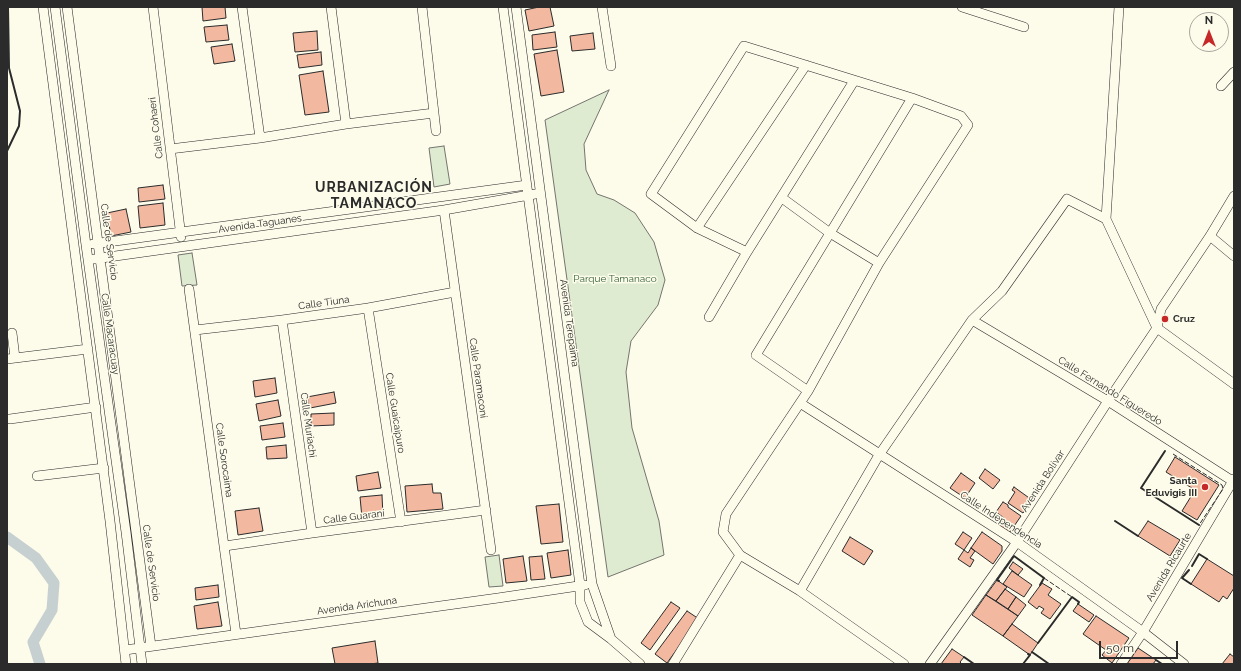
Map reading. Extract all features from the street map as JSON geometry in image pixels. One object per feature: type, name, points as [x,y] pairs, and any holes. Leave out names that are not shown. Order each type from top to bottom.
[{"type":"street","points":[[43,7],[104,468],[126,664]]},
{"type":"street","name":"Calle Macaracuay","points":[[55,7],[142,664]]},
{"type":"street","name":"Calle de Servicio","points":[[67,7],[151,646]]},
{"type":"street","name":"Calle Cohaeri","points":[[153,7],[182,246]]},
{"type":"street","points":[[242,7],[260,138]]},
{"type":"street","points":[[330,7],[346,124]]},
{"type":"street","points":[[422,7],[436,131]]},
{"type":"street","points":[[503,7],[580,585],[580,602],[588,622],[611,638],[640,664]]},
{"type":"street","name":"Avenida Terepaima","points":[[516,7],[592,584],[611,638]]},
{"type":"street","points":[[602,7],[611,66]]},
{"type":"street","points":[[962,7],[986,11],[1024,27]]},
{"type":"street","points":[[1119,7],[1106,219],[1157,328],[1234,384]]},
{"type":"street","points":[[746,252],[696,228],[651,194],[744,46],[912,98],[960,116],[968,125],[879,263],[808,391],[726,514],[723,532],[740,555],[800,591],[904,664]]},
{"type":"street","points":[[696,228],[806,65]]},
{"type":"street","points":[[1221,86],[1234,72]]},
{"type":"street","points":[[708,318],[746,252],[782,198],[854,81]]},
{"type":"street","points":[[808,391],[756,355],[912,98]]},
{"type":"street","points":[[170,149],[260,138],[346,124],[434,113]]},
{"type":"street","name":"Avenida Taguanes","points":[[75,247],[527,185]]},
{"type":"street","name":"Avenida Taguanes","points":[[77,262],[444,210],[540,194]]},
{"type":"street","points":[[1157,328],[1161,309],[1210,236],[1234,196]]},
{"type":"street","points":[[782,198],[830,233],[879,263]]},
{"type":"street","points":[[800,591],[879,455],[972,320],[1002,291],[1067,199],[1106,219]]},
{"type":"street","name":"Calle Paramaconi","points":[[444,210],[491,550]]},
{"type":"street","points":[[1210,236],[1234,256]]},
{"type":"street","name":"Calle Sorocaima","points":[[189,289],[236,634]]},
{"type":"street","name":"Calle Tiuna","points":[[195,330],[368,308],[455,292]]},
{"type":"street","name":"Calle Guaicaipuro","points":[[368,308],[401,522]]},
{"type":"street","name":"Calle Muriachi","points":[[282,320],[312,533]]},
{"type":"street","name":"Calle Fernando Figueredo","points":[[972,320],[1108,401],[1234,481]]},
{"type":"street","name":"Avenida Bolívar","points":[[930,664],[1017,542],[1157,328]]},
{"type":"street","points":[[12,332],[11,359],[88,349]]},
{"type":"street","name":"Calle Independencia","points":[[800,403],[1017,542],[1143,632],[1184,664]]},
{"type":"street","points":[[10,419],[96,407]]},
{"type":"street","points":[[37,476],[104,468]]},
{"type":"street","name":"Avenida Ricaurte","points":[[1121,664],[1143,632],[1234,481]]},
{"type":"street","name":"Calle Guaraní","points":[[225,546],[486,510]]},
{"type":"street","points":[[673,664],[740,555]]},
{"type":"street","name":"Avenida Arichuna","points":[[125,650],[592,584]]},
{"type":"green space","name":"Parque Tamanaco","points":[[609,90],[584,144],[586,170],[597,194],[614,200],[635,213],[654,242],[665,280],[658,305],[631,341],[626,372],[632,428],[659,521],[664,555],[608,577],[545,120]]},
{"type":"green space","points":[[444,146],[450,184],[434,187],[429,148]]},
{"type":"green space","points":[[192,253],[197,285],[182,286],[178,255]]},
{"type":"green space","points":[[499,555],[503,586],[489,587],[485,557]]},
{"type":"building","points":[[202,7],[225,7],[226,18],[203,21]]},
{"type":"building","points":[[539,7],[550,7],[554,26],[529,31],[525,10]]},
{"type":"building","points":[[227,25],[229,40],[206,42],[204,27]]},
{"type":"building","points":[[317,31],[318,50],[295,52],[293,33]]},
{"type":"building","points":[[555,32],[557,47],[533,50],[532,35]]},
{"type":"building","points":[[593,33],[595,49],[572,51],[570,36]]},
{"type":"building","points":[[232,44],[235,61],[214,64],[211,47]]},
{"type":"building","points":[[557,50],[564,92],[541,96],[534,54]]},
{"type":"building","points":[[321,52],[322,65],[299,68],[297,55]]},
{"type":"building","points":[[323,71],[329,112],[305,115],[299,75]]},
{"type":"building","points":[[163,185],[165,199],[139,202],[138,188]]},
{"type":"building","points":[[163,203],[165,225],[140,228],[138,206]]},
{"type":"building","points":[[126,209],[131,232],[111,236],[107,213]]},
{"type":"building","points":[[275,378],[277,393],[255,397],[253,381]]},
{"type":"building","points":[[334,392],[336,403],[310,408],[307,397]]},
{"type":"building","points":[[278,400],[281,416],[259,421],[256,404]]},
{"type":"building","points":[[334,413],[334,425],[311,426],[311,414]]},
{"type":"building","points":[[283,423],[285,437],[262,440],[260,426]]},
{"type":"building","points":[[286,445],[287,458],[267,459],[266,447]]},
{"type":"building","name":"Santa Eduvigis III","points":[[1175,457],[1219,485],[1197,520],[1182,511],[1195,490],[1166,472]]},
{"type":"building","points":[[985,469],[1000,480],[993,489],[979,478]]},
{"type":"building","points":[[378,472],[381,488],[358,491],[356,476]]},
{"type":"building","points":[[961,473],[975,483],[965,498],[950,488]]},
{"type":"building","points":[[432,484],[433,493],[441,493],[443,509],[407,512],[405,486]]},
{"type":"building","points":[[1014,487],[1032,500],[1023,513],[1008,503],[1015,492],[1012,490]]},
{"type":"building","points":[[382,495],[383,516],[362,518],[360,497]]},
{"type":"building","points":[[1003,502],[1021,516],[1010,532],[1007,533],[998,527],[1004,518],[996,512]]},
{"type":"building","points":[[559,504],[563,542],[541,544],[536,506]]},
{"type":"building","points":[[259,508],[263,531],[238,535],[235,511]]},
{"type":"building","points":[[1148,521],[1180,540],[1170,556],[1138,536]]},
{"type":"building","points":[[963,532],[972,538],[964,550],[955,544]]},
{"type":"building","points":[[982,532],[1002,546],[1002,551],[993,564],[971,548]]},
{"type":"building","points":[[850,537],[873,551],[864,565],[842,551]]},
{"type":"building","points":[[971,548],[975,551],[970,558],[974,560],[970,567],[958,559],[964,550],[968,553]]},
{"type":"building","points":[[568,550],[571,575],[551,578],[547,553]]},
{"type":"building","points":[[523,556],[527,581],[506,583],[503,559]]},
{"type":"building","points":[[542,556],[545,579],[531,580],[529,557]]},
{"type":"building","points":[[1207,559],[1234,576],[1234,588],[1227,599],[1223,596],[1219,602],[1191,584]]},
{"type":"building","points":[[1013,562],[1023,569],[1018,575],[1009,568]]},
{"type":"building","points":[[1012,571],[1032,585],[1024,597],[1003,584]]},
{"type":"building","points":[[997,580],[1007,587],[996,601],[986,595]]},
{"type":"building","points":[[1042,583],[1052,589],[1048,595],[1061,604],[1050,619],[1041,613],[1044,609],[1039,606],[1037,609],[1028,602]]},
{"type":"building","points":[[218,585],[219,597],[196,600],[195,588]]},
{"type":"building","points":[[1005,589],[1016,597],[1008,609],[996,601]]},
{"type":"building","points":[[986,595],[1018,616],[1003,636],[972,615]]},
{"type":"building","points":[[1016,597],[1026,605],[1018,616],[1008,609]]},
{"type":"building","points":[[218,602],[222,626],[197,629],[194,606]]},
{"type":"building","points":[[671,602],[680,608],[650,650],[641,643]]},
{"type":"building","points":[[1078,604],[1094,615],[1089,622],[1073,611]]},
{"type":"building","points":[[687,611],[699,619],[667,663],[655,654]]},
{"type":"building","points":[[1096,616],[1129,638],[1112,663],[1102,655],[1106,650],[1083,634]]},
{"type":"building","points":[[1012,624],[1038,643],[1030,655],[1003,636]]},
{"type":"building","points":[[375,641],[378,663],[335,664],[332,648]]},
{"type":"building","points":[[1138,648],[1156,660],[1153,664],[1127,664]]},
{"type":"building","points":[[952,649],[964,657],[960,662],[962,664],[941,664]]},
{"type":"building","points":[[1230,654],[1234,657],[1234,664],[1222,664]]},
{"type":"waterway","points":[[7,537],[36,558],[54,583],[52,610],[33,642],[40,664]]},
{"type":"fence","points":[[1173,454],[1222,485],[1223,489],[1199,525]]},
{"type":"fence","points":[[1044,578],[1072,597]]},
{"type":"wall","points":[[7,151],[19,126],[20,111],[9,68],[8,7]]},
{"type":"wall","points":[[1165,451],[1141,488],[1199,525]]},
{"type":"wall","points":[[1115,521],[1138,536]]},
{"type":"wall","points":[[1192,566],[1199,554],[1207,559]]},
{"type":"wall","points":[[999,581],[997,580],[1014,556],[1044,578],[1040,585]]},
{"type":"wall","points":[[1189,570],[1182,578],[1191,584]]},
{"type":"wall","points":[[1038,643],[1072,597],[1079,602],[1078,604]]},
{"type":"wall","points":[[1032,652],[1049,664]]},
{"type":"wall","points":[[1023,664],[1030,655],[1028,654]]},
{"type":"wall","points":[[964,657],[974,664]]},
{"type":"wall","points":[[1156,660],[1162,664]]},
{"type":"place","name":"Cruz","points":[[1165,319]]},
{"type":"place","name":"Santa Eduvigis III","points":[[1205,487]]},
{"type":"district","name":"URBANIZACIÓN TAMANACO","points":[[374,196]]}]
